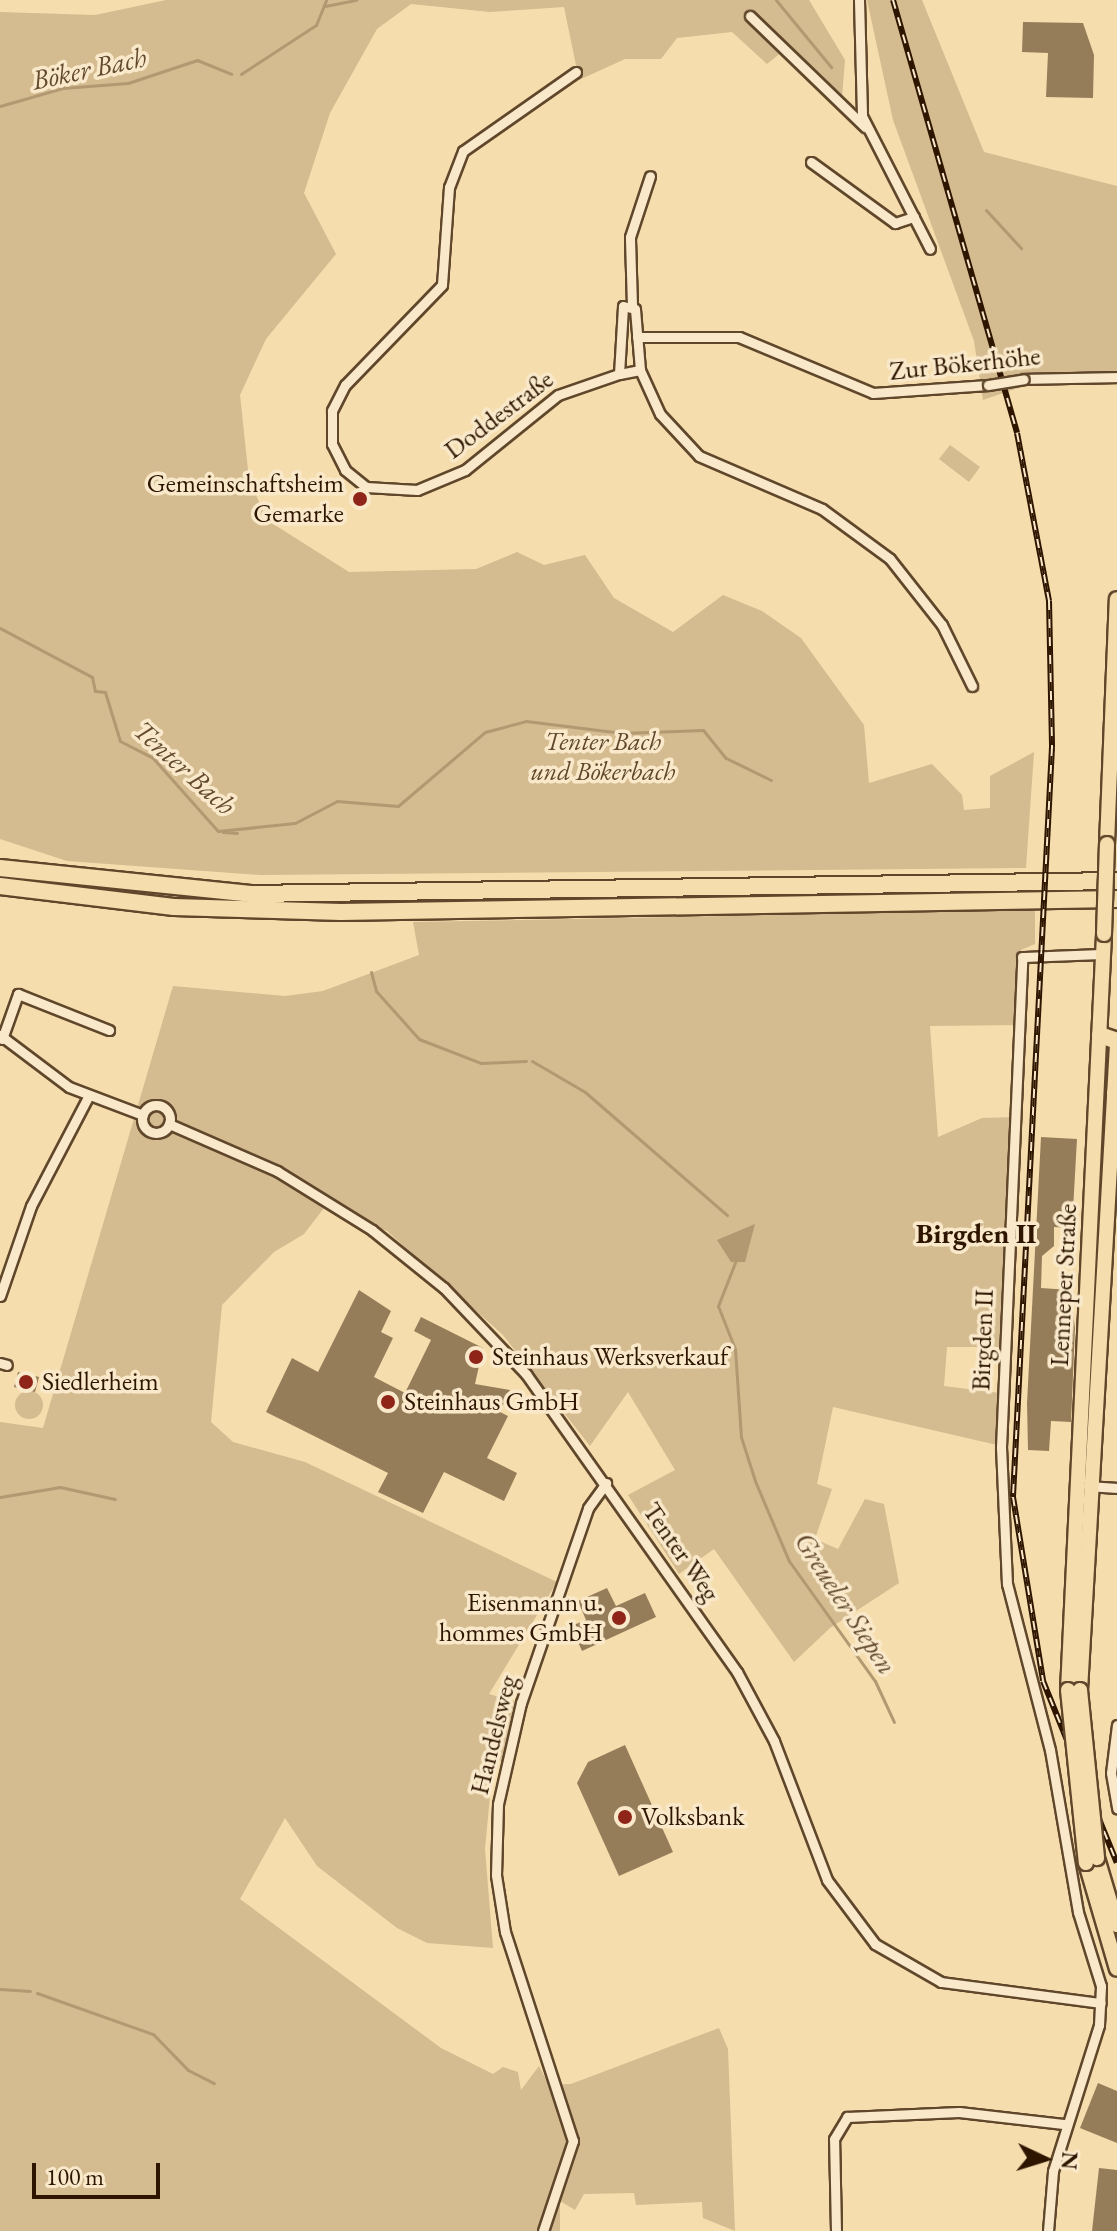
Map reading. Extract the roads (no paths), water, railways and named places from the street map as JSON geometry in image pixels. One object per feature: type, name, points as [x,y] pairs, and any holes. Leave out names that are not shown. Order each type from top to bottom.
[{"type":"highway","points":[[0,868],[281,894],[1117,881]]},
{"type":"highway","points":[[0,886],[174,907],[341,912],[1117,899]]},
{"type":"highway","points":[[1100,1035],[1117,1031]]},
{"type":"highway","points":[[1100,1035],[1117,1042]]},
{"type":"main road","name":"Lenneper Straße","points":[[1117,599],[1115,722],[1077,1485],[1074,1690],[1092,1860],[1117,1969]]},
{"type":"main road","name":"Lenneper Straße","points":[[1074,1690],[1093,1486],[1117,1042]]},
{"type":"main road","name":"Lenneper Straße","points":[[1092,1860],[1117,1925]]},
{"type":"street","points":[[859,0],[867,128]]},
{"type":"street","points":[[750,16],[867,128],[930,249]]},
{"type":"street","name":"Doddestraße","points":[[576,72],[463,151],[449,187],[442,285],[345,385],[332,411],[332,444],[345,470],[366,487],[417,490],[465,470],[558,395],[640,370]]},
{"type":"street","points":[[811,162],[895,223],[914,217]]},
{"type":"street","points":[[650,176],[630,237],[632,306],[640,370],[660,414],[699,456],[822,509],[890,559],[937,618],[972,686]]},
{"type":"street","points":[[619,374],[620,309],[632,306]]},
{"type":"street","name":"Zur Bökerhöhe","points":[[637,337],[739,337],[873,393],[988,385],[1024,379],[1117,377]]},
{"type":"street","name":"Birgden II","points":[[1101,2003],[1060,1803],[1010,1598],[999,1504],[1022,960],[1029,951],[1103,954]]},
{"type":"street","points":[[109,1030],[18,994],[1,1037],[88,1097],[143,1115],[163,1107],[169,1124],[149,1131],[143,1115]]},
{"type":"street","points":[[0,1293],[31,1206],[88,1097]]},
{"type":"street","name":"Tenter Weg","points":[[169,1124],[298,1183],[419,1267],[517,1364],[606,1483],[754,1702],[827,1880],[853,1922],[890,1957],[941,1982],[1101,2003]]},
{"type":"street","name":"Handelsweg","points":[[543,2231],[572,2153],[570,2133],[556,2100],[499,1903],[501,1783],[588,1508],[606,1483]]},
{"type":"street","points":[[1077,1485],[1117,1488]]},
{"type":"street","points":[[1117,1725],[1111,1773],[1117,1808]]},
{"type":"street","points":[[1048,2231],[1063,2124],[1091,2052],[1099,2025],[1101,2003]]},
{"type":"street","points":[[528,2049],[539,2044]]},
{"type":"street","points":[[836,2231],[834,2139],[847,2117],[959,2112],[1063,2124]]},
{"type":"waterway","name":"Böker Bach","points":[[241,74],[316,25],[326,0]]},
{"type":"waterway","points":[[325,6],[356,0]]},
{"type":"waterway","points":[[776,0],[831,67]]},
{"type":"waterway","name":"Böker Bach","points":[[0,106],[63,88],[128,83],[197,60],[231,74]]},
{"type":"waterway","points":[[986,210],[1021,248]]},
{"type":"waterway","name":"Tenter Bach","points":[[0,628],[92,677],[95,691],[105,692],[120,741],[152,757],[218,831],[295,823],[337,801],[398,806],[485,732],[526,721],[622,733],[703,730],[726,758],[771,780]]},
{"type":"waterway","name":"Tenter Bach","points":[[223,832],[237,833]]},
{"type":"waterway","name":"Greueler Siepen","points":[[371,972],[376,991],[419,1039],[481,1063],[526,1061]]},
{"type":"waterway","name":"Greueler Siepen","points":[[532,1061],[585,1092],[727,1215]]},
{"type":"waterway","name":"Greueler Siepen","points":[[736,1260],[718,1306],[735,1349],[741,1437],[755,1481],[789,1561],[875,1681],[894,1722]]},
{"type":"waterway","points":[[0,1497],[60,1487],[115,1499]]},
{"type":"waterway","points":[[0,1989],[30,1991]]},
{"type":"waterway","points":[[37,1993],[153,2034],[188,2070],[214,2083]]},
{"type":"railway","points":[[893,0],[1017,433],[1049,601],[1052,747],[1013,1497],[1043,1681],[1117,1863]]},
{"type":"place","name":"Gemeinschaftsheim Gemarke","points":[[360,499]]},
{"type":"place","name":"Steinhaus Werksverkauf","points":[[476,1357]]},
{"type":"place","name":"Siedlerheim","points":[[26,1382]]},
{"type":"place","name":"Steinhaus GmbH","points":[[388,1402]]},
{"type":"place","name":"Eisenmann u. hommes GmbH","points":[[619,1618]]},
{"type":"place","name":"Volksbank","points":[[625,1817]]},
{"type":"district","name":"Birgden II","points":[[976,1233]]},
{"type":"park label","name":"Tenter Bach und Bökerbach","points":[[603,757]]}]
